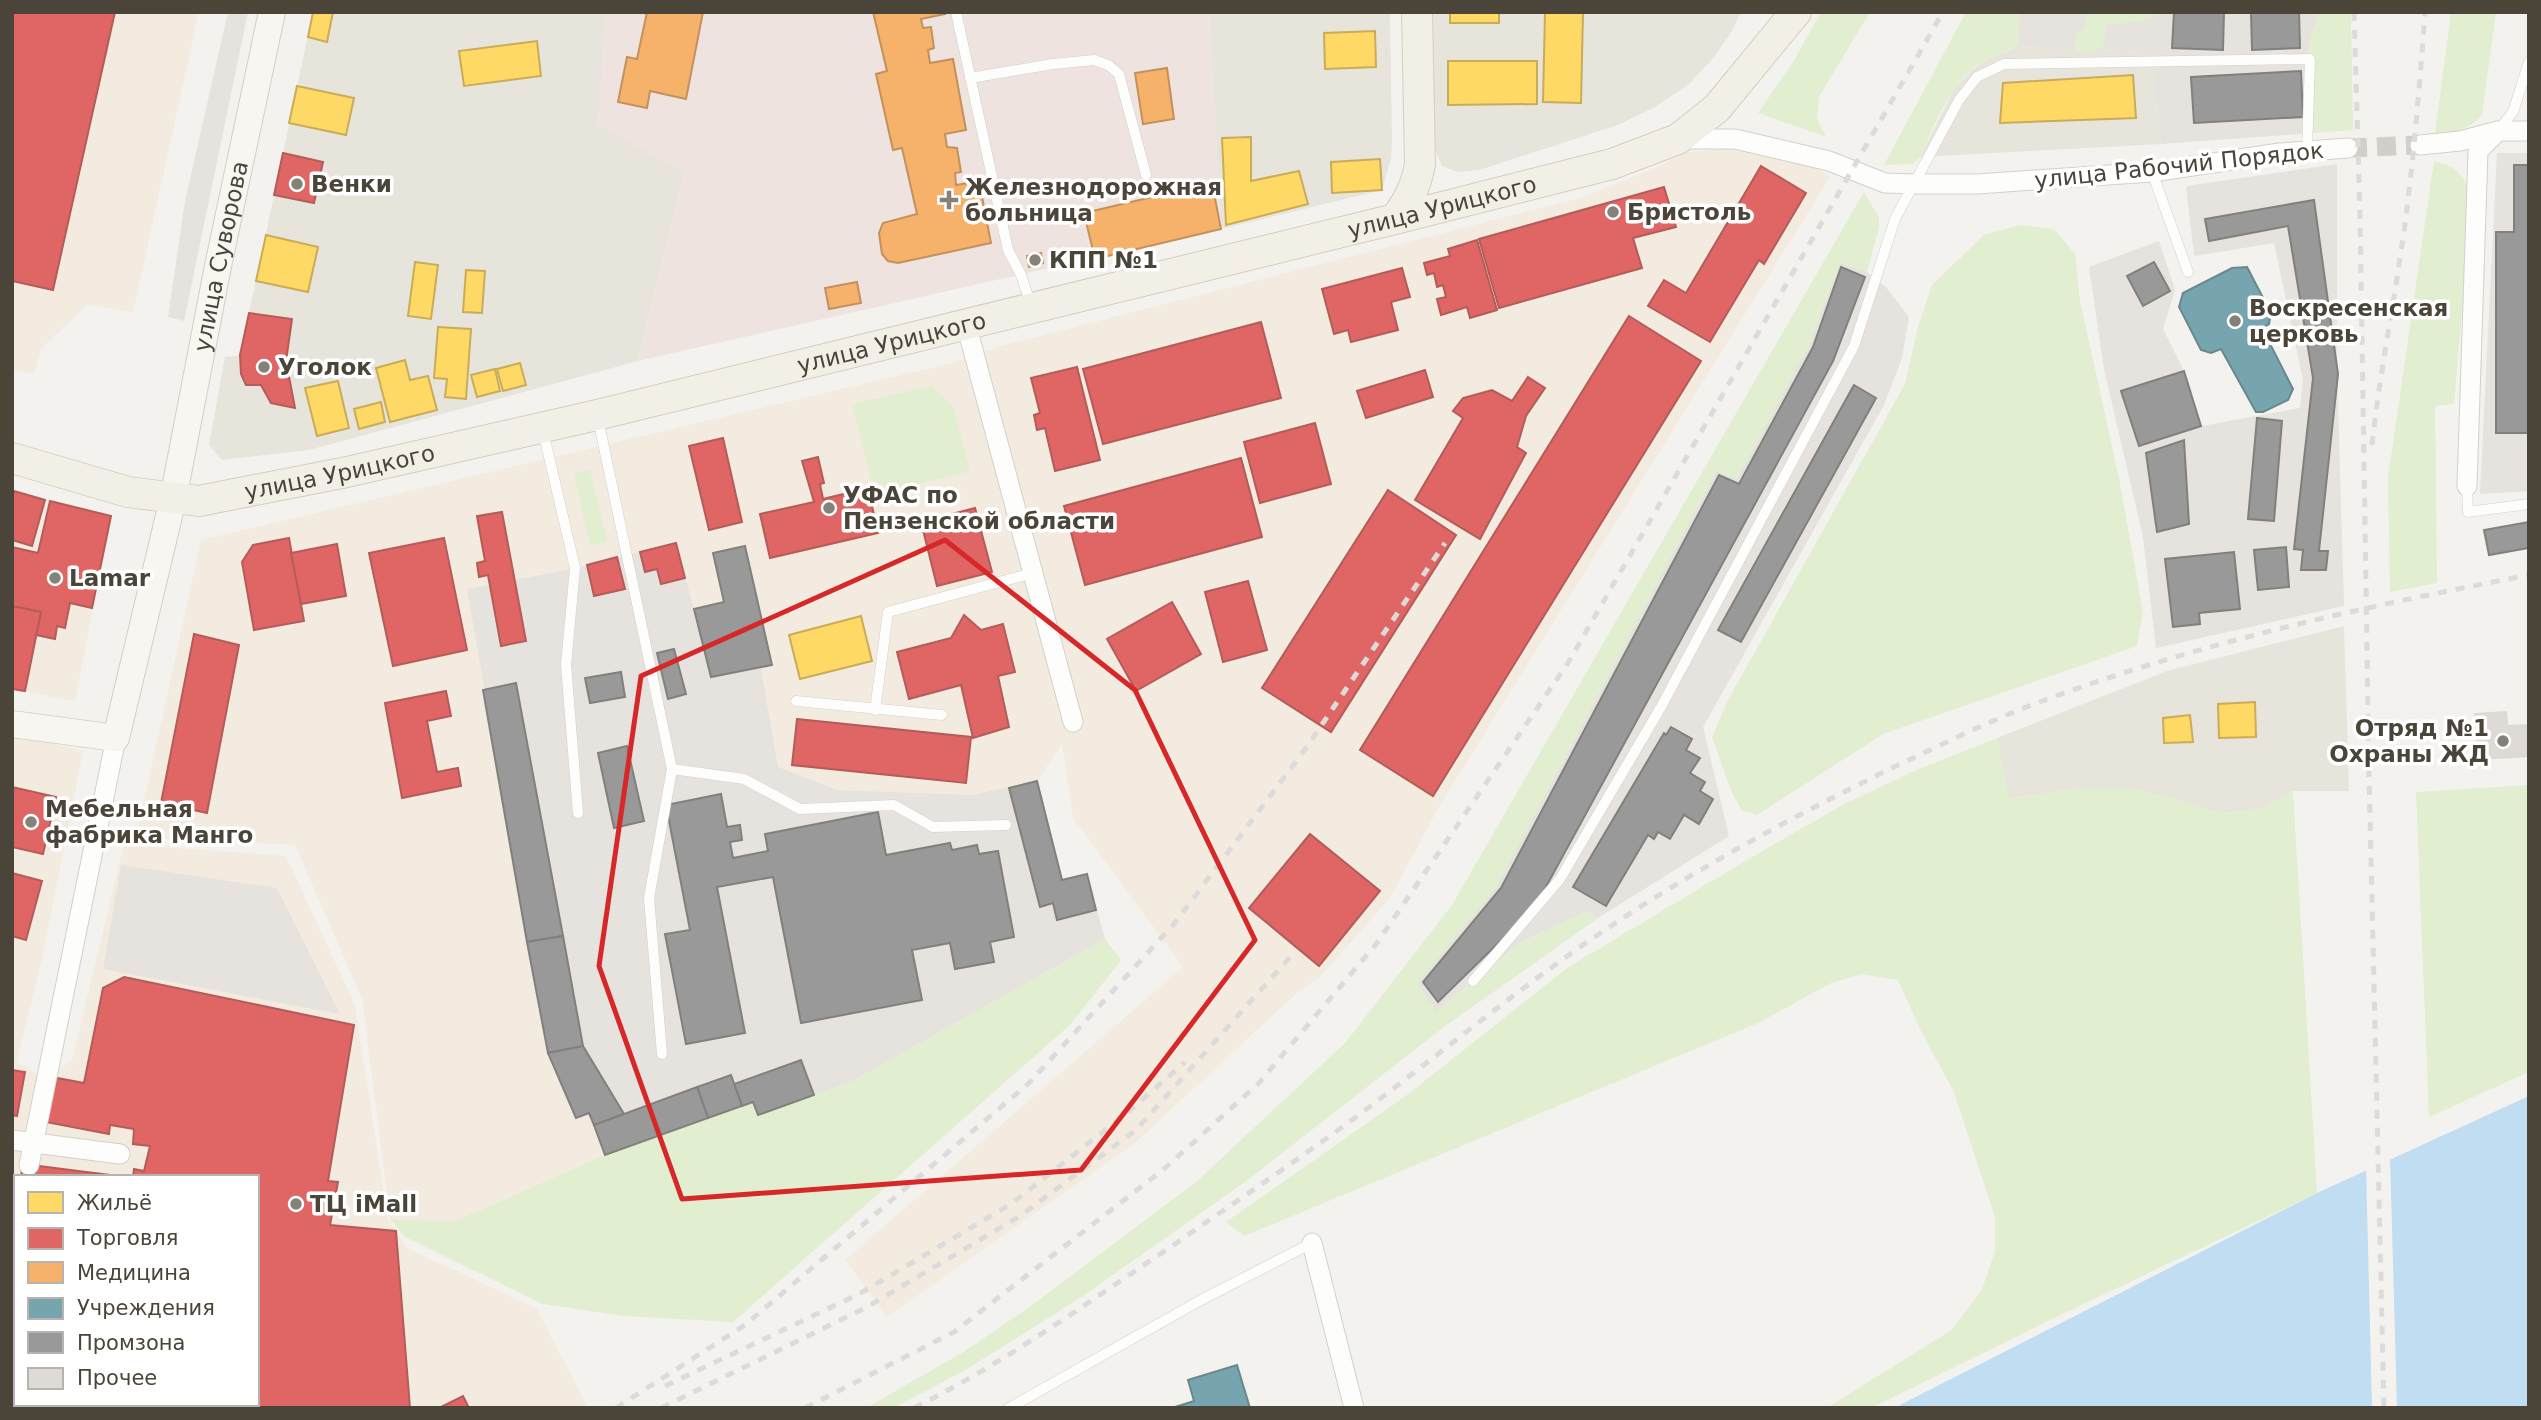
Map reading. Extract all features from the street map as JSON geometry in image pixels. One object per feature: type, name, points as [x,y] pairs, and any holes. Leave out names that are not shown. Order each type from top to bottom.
[{"type":"main road","name":"улица Суворова","points":[[116,738],[173,499],[272,12]]},
{"type":"main road","points":[[1395,219],[1408,203],[1416,186],[1420,163],[1417,12]]},
{"type":"main road","points":[[1742,75],[1765,29],[1768,12]]},
{"type":"main road","points":[[1742,75],[1796,12]]},
{"type":"main road","name":"улица Урицкого","points":[[12,458],[128,492],[199,501],[347,472],[597,415],[1612,164],[1678,139],[1717,108],[1742,75]]},
{"type":"main road","points":[[1420,163],[1426,179],[1438,191],[1453,199],[1470,200]]},
{"type":"main road","points":[[12,724],[116,738]]},
{"type":"street","points":[[2420,145],[2460,141],[2498,131],[2529,131]]},
{"type":"street","points":[[2466,486],[2478,151],[2498,131]]},
{"type":"street","name":"улица Рабочий Порядок","points":[[1678,139],[1735,138],[1829,161],[1885,183],[1913,184],[1977,184],[2152,172],[2307,150],[2348,148]]},
{"type":"street","points":[[966,324],[1073,722]]},
{"type":"street","points":[[29,1165],[116,738]]},
{"type":"street","points":[[12,1140],[120,1154]]},
{"type":"street","points":[[1312,1243],[1354,1408]]},
{"type":"lane","points":[[956,12],[1008,250],[1021,275],[1032,308]]},
{"type":"lane","points":[[1473,981],[1560,879],[1661,707],[1854,346],[1895,219],[1959,100],[1977,77],[2004,64],[2310,59],[2307,150]]},
{"type":"lane","points":[[970,78],[1094,60],[1108,65],[1118,74],[1146,175]]},
{"type":"lane","points":[[2498,131],[2513,112],[2529,62]]},
{"type":"lane","points":[[2152,172],[2188,272]]},
{"type":"lane","points":[[597,415],[672,769],[649,898],[662,1054]]},
{"type":"lane","points":[[542,427],[575,568],[566,665],[578,813]]},
{"type":"lane","points":[[2466,486],[2468,512],[2529,504]]},
{"type":"lane","points":[[875,710],[888,612],[1033,573]]},
{"type":"lane","points":[[796,701],[942,715]]},
{"type":"lane","points":[[672,769],[744,779],[800,809],[894,806],[933,827],[1006,825]]},
{"type":"lane","points":[[1009,1408],[1201,1300],[1312,1243]]},
{"type":"highlighted area","points":[[945,540],[1135,690],[1255,940],[1081,1170],[682,1199],[599,966],[641,676]]},
{"type":"shaded area","points":[[12,12],[199,12],[133,313],[88,304],[41,349],[34,374],[12,369]]},
{"type":"shaded area","points":[[228,12],[248,12],[184,321],[168,317],[185,201]]},
{"type":"shaded area","points":[[313,12],[606,12],[599,125],[685,171],[638,361],[309,450],[222,460],[209,445],[225,357],[240,355]]},
{"type":"shaded area","name":"Железнодорожная больница","points":[[606,12],[1209,12],[1221,229],[638,361],[685,171],[599,125]]},
{"type":"shaded area","points":[[1209,12],[1390,12],[1392,138],[1391,158],[1382,190],[1221,229]]},
{"type":"shaded area","points":[[1431,12],[1741,12],[1714,57],[1689,84],[1655,107],[1618,125],[1479,170],[1458,172],[1442,166],[1433,145]]},
{"type":"shaded area","points":[[2020,12],[2319,12],[2309,42],[2313,133],[2161,144],[2150,52],[2017,47]]},
{"type":"shaded area","points":[[2017,47],[2150,52],[2161,144],[1920,157],[1954,89],[1987,59]]},
{"type":"shaded area","points":[[1727,149],[1784,156],[1812,165],[1830,177],[1440,805],[1390,898],[1322,975],[1298,992],[1135,1143],[887,1317],[845,1260],[1183,967],[1073,818],[1062,744],[1037,781],[1009,788],[972,795],[836,790],[778,767],[761,668],[772,665],[724,602],[694,609],[676,543],[587,565],[467,589],[577,1118],[589,1113],[605,1155],[453,1222],[390,1219],[362,999],[295,845],[136,837],[201,540],[952,363],[1000,346],[1580,198],[1687,152]]},
{"type":"shaded area","points":[[2497,153],[2529,153],[2529,491],[2480,494]]},
{"type":"shaded area","points":[[2337,164],[2337,371],[2344,606],[2156,648],[2143,537],[2104,369],[2089,267],[2159,241],[2175,290],[2163,329],[2184,371],[2202,426],[2300,408],[2303,380],[2274,243],[2194,256],[2186,186]]},
{"type":"shaded area","points":[[1840,262],[1867,272],[1885,286],[1909,317],[1902,358],[1884,405],[1703,727],[1729,836],[1598,918],[1587,911],[1519,943],[1436,1012],[1417,983],[1496,887],[1716,471],[1737,478],[1809,345]]},
{"type":"shaded area","points":[[12,491],[111,516],[75,701],[12,689]]},
{"type":"shaded area","points":[[676,543],[694,609],[724,602],[713,553],[745,546],[772,665],[761,668],[778,767],[837,790],[972,795],[1037,781],[1062,880],[1087,874],[1105,939],[853,1081],[758,1115],[753,1102],[605,1155],[589,1113],[576,1118],[548,1053],[467,589],[575,568]]},
{"type":"shaded area","points":[[2344,626],[2349,791],[2293,791],[2259,809],[2222,813],[2138,789],[2075,789],[2008,799],[1997,738],[2167,671]]},
{"type":"shaded area","points":[[12,733],[83,751],[44,950],[17,1062],[43,1078],[32,1132],[12,1129]]},
{"type":"shaded area","points":[[124,844],[286,856],[355,1005],[388,1219],[407,1248],[537,1309],[588,1408],[12,1408],[12,1149],[37,1151],[52,1075],[72,1060]]},
{"type":"shaded area","points":[[121,865],[277,888],[340,1014],[103,969]]},
{"type":"green space","points":[[1821,12],[1870,12],[1819,97],[1817,119],[1826,137],[1758,113],[1793,62]]},
{"type":"green space","points":[[1966,12],[2020,12],[2017,47],[1974,67],[1954,89],[1920,157],[1913,164],[1884,165]]},
{"type":"green space","points":[[2088,12],[2166,12],[2138,22],[2107,25],[2103,47],[2092,53],[2077,51],[2074,45],[2076,34],[2084,28]]},
{"type":"green space","points":[[2319,12],[2351,12],[2353,130],[2313,133],[2309,42]]},
{"type":"green space","points":[[2451,12],[2496,12],[2482,115],[2461,129],[2435,134]]},
{"type":"green space","points":[[2434,161],[2455,169],[2467,185],[2472,200],[2454,404],[2435,406],[2437,583],[2390,592],[2388,478]]},
{"type":"green space","points":[[1864,192],[1879,218],[1879,228],[1867,272],[1840,263],[1809,345],[1737,479],[1716,471],[1496,887],[1418,983],[1436,1012],[1519,943],[1587,911],[1598,918],[1444,1027],[1245,1182],[1083,1296],[967,1369],[894,1408],[866,1408],[962,1353],[1031,1306],[1196,1182],[1346,1042],[1452,905]]},
{"type":"green space","points":[[2020,225],[2054,229],[2075,254],[2080,301],[2119,478],[2143,612],[2137,646],[1883,734],[1757,815],[1741,810],[1730,788],[1712,737],[1728,700],[1905,384],[1918,327],[1932,285],[1984,235]]},
{"type":"green space","points":[[932,386],[953,407],[970,471],[895,490],[871,480],[852,404]]},
{"type":"green space","points":[[590,470],[607,541],[590,545],[574,473]]},
{"type":"green space","points":[[1997,738],[2009,799],[2075,789],[2138,789],[2222,813],[2259,809],[2293,791],[2317,1193],[1871,1408],[1827,1408],[1952,1330],[1982,1289],[1995,1252],[1995,1217],[1954,1092],[1921,1031],[1898,980],[1862,974],[1831,983],[1758,1023],[1244,1236],[1226,1222],[1407,1095],[1567,968],[1846,803],[1919,769]]},
{"type":"green space","points":[[2529,785],[2529,1072],[2429,1117],[2416,792]]},
{"type":"green space","points":[[1105,939],[1121,960],[1071,1024],[733,1322],[624,1316],[543,1304],[405,1237],[390,1219],[453,1222],[605,1155],[753,1102],[759,1115],[853,1081]]},
{"type":"water","points":[[2529,1096],[2529,1408],[1894,1408],[2317,1193]]},
{"type":"pier","points":[[2390,1156],[2397,1408],[2372,1408],[2366,1167]]},
{"type":"building: Жильё","points":[[313,12],[333,12],[327,42],[308,37]]},
{"type":"building: Жильё","points":[[1450,12],[1499,12],[1499,23],[1450,23]]},
{"type":"building: Жильё","points":[[1545,12],[1583,12],[1581,103],[1543,102]]},
{"type":"building: Жильё","points":[[1375,31],[1376,67],[1325,69],[1324,33]]},
{"type":"building: Жильё","points":[[537,41],[541,76],[464,86],[459,51]]},
{"type":"building: Жильё","points":[[1448,61],[1537,61],[1537,104],[1448,105]]},
{"type":"building: Жильё","points":[[2133,75],[2136,118],[2000,123],[2003,83]]},
{"type":"building: Жильё","points":[[297,86],[354,98],[346,135],[289,123]]},
{"type":"building: Жильё","points":[[1251,137],[1251,181],[1299,171],[1308,204],[1226,225],[1222,138]]},
{"type":"building: Жильё","points":[[1380,159],[1382,190],[1332,193],[1331,162]]},
{"type":"building: Жильё","points":[[266,235],[318,247],[308,292],[256,281]]},
{"type":"building: Жильё","points":[[415,262],[438,265],[431,319],[408,316]]},
{"type":"building: Жильё","points":[[466,270],[485,271],[482,313],[463,312]]},
{"type":"building: Жильё","points":[[438,327],[471,329],[466,399],[445,397],[447,379],[434,378]]},
{"type":"building: Жильё","points":[[405,360],[410,380],[428,376],[437,410],[390,422],[376,368]]},
{"type":"building: Жильё","points":[[520,363],[526,385],[503,391],[497,369]]},
{"type":"building: Жильё","points":[[495,369],[500,391],[477,397],[471,375]]},
{"type":"building: Жильё","points":[[338,381],[349,428],[317,436],[305,388]]},
{"type":"building: Жильё","points":[[381,402],[385,422],[359,429],[354,409]]},
{"type":"building: Жильё","points":[[861,616],[872,661],[800,679],[789,635]]},
{"type":"building: Жильё","points":[[2255,702],[2256,737],[2219,738],[2218,704]]},
{"type":"building: Жильё","points":[[2190,715],[2193,742],[2164,743],[2163,718]]},
{"type":"building: Торговля","points":[[12,12],[115,12],[53,290],[12,281]]},
{"type":"building: Торговля","name":"Венки","points":[[283,153],[323,162],[314,203],[274,195]]},
{"type":"building: Торговля","points":[[1761,166],[1806,193],[1764,264],[1759,260],[1710,342],[1648,306],[1664,280],[1686,293]]},
{"type":"building: Торговля","points":[[1664,187],[1676,227],[1633,238],[1642,268],[1499,308],[1479,239]]},
{"type":"building: Торговля","points":[[1477,240],[1497,310],[1470,318],[1467,307],[1441,315],[1437,299],[1446,297],[1443,285],[1437,287],[1434,273],[1427,275],[1424,263],[1450,256],[1448,249]]},
{"type":"building: Торговля","points":[[1402,268],[1410,297],[1391,302],[1398,330],[1351,342],[1348,330],[1334,334],[1322,289]]},
{"type":"building: Торговля","name":"Уголок","points":[[249,313],[292,319],[286,361],[295,408],[271,403],[261,385],[246,385],[241,374],[240,355]]},
{"type":"building: Торговля","points":[[1629,316],[1701,361],[1433,796],[1360,750]]},
{"type":"building: Торговля","points":[[1261,322],[1281,398],[1103,444],[1083,369]]},
{"type":"building: Торговля","points":[[1077,367],[1100,460],[1055,471],[1045,428],[1037,430],[1034,415],[1040,413],[1031,378]]},
{"type":"building: Торговля","points":[[1425,370],[1433,397],[1366,418],[1357,391]]},
{"type":"building: Торговля","points":[[1528,377],[1545,388],[1526,416],[1517,447],[1526,453],[1480,539],[1415,500],[1463,418],[1453,411],[1463,398],[1492,390],[1512,401]]},
{"type":"building: Торговля","points":[[1315,423],[1331,484],[1260,503],[1244,442]]},
{"type":"building: Торговля","points":[[723,438],[742,522],[709,530],[689,446]]},
{"type":"building: Торговля","name":"УФАС по Пензенской области","points":[[818,457],[824,483],[820,484],[823,499],[868,488],[878,533],[770,558],[760,514],[814,502],[802,461]]},
{"type":"building: Торговля","points":[[1241,458],[1262,537],[1085,585],[1064,506]]},
{"type":"building: Торговля","points":[[1388,490],[1456,535],[1331,732],[1262,688]]},
{"type":"building: Торговля","points":[[14,491],[45,500],[32,546],[12,540]]},
{"type":"building: Торговля","name":"Lamar","points":[[50,501],[111,516],[92,608],[70,603],[65,628],[57,626],[55,639],[36,635],[41,612],[12,606],[12,547],[38,553]]},
{"type":"building: Торговля","points":[[975,508],[992,572],[937,586],[921,522]]},
{"type":"building: Торговля","points":[[502,512],[526,641],[501,646],[488,575],[479,577],[477,563],[485,561],[477,516]]},
{"type":"building: Торговля","points":[[289,538],[304,621],[254,630],[242,562],[253,545]]},
{"type":"building: Торговля","points":[[444,538],[467,650],[393,666],[369,553]]},
{"type":"building: Торговля","points":[[676,543],[685,578],[661,584],[657,569],[645,572],[640,552]]},
{"type":"building: Торговля","points":[[337,544],[346,596],[301,604],[291,553]]},
{"type":"building: Торговля","points":[[617,557],[625,589],[594,596],[587,565]]},
{"type":"building: Торговля","points":[[1248,581],[1267,650],[1223,662],[1205,592]]},
{"type":"building: Торговля","points":[[1172,602],[1201,654],[1136,691],[1107,639]]},
{"type":"building: Торговля","points":[[12,606],[41,612],[25,691],[12,689]]},
{"type":"building: Торговля","points":[[964,615],[981,630],[1003,624],[1015,672],[998,676],[1009,727],[973,738],[961,685],[909,699],[897,652],[951,638]]},
{"type":"building: Торговля","points":[[194,634],[239,645],[207,813],[161,803]]},
{"type":"building: Торговля","points":[[446,691],[451,716],[427,721],[437,772],[458,768],[461,786],[402,798],[385,703]]},
{"type":"building: Торговля","points":[[797,719],[971,737],[966,783],[792,765]]},
{"type":"building: Торговля","name":"Мебельная фабрика Манго","points":[[12,787],[56,797],[43,854],[12,847]]},
{"type":"building: Торговля","points":[[1310,834],[1380,891],[1319,966],[1249,908]]},
{"type":"building: Торговля","points":[[12,873],[42,881],[26,940],[12,936]]},
{"type":"building: Торговля","name":"ТЦ iMall","points":[[124,977],[354,1025],[328,1181],[338,1182],[330,1225],[396,1231],[410,1408],[35,1408],[259,1406],[259,1175],[133,1175],[134,1169],[144,1171],[150,1146],[133,1144],[134,1129],[110,1125],[109,1134],[46,1122],[57,1078],[84,1083],[103,988]]},
{"type":"building: Торговля","points":[[12,1070],[25,1072],[17,1116],[12,1115]]},
{"type":"building: Торговля","points":[[23,1164],[110,1175],[21,1175]]},
{"type":"building: Торговля","points":[[14,1175],[14,1380],[12,1380]]},
{"type":"building: Торговля","points":[[463,1396],[469,1408],[439,1408]]},
{"type":"building: Медицина","points":[[647,12],[703,12],[686,99],[650,91],[647,108],[618,102],[627,57],[637,59]]},
{"type":"building: Медицина","points":[[873,12],[944,12],[945,14],[921,19],[923,28],[931,27],[934,48],[928,50],[930,63],[953,59],[966,130],[945,134],[947,147],[957,148],[961,172],[955,173],[956,185],[979,181],[991,243],[898,263],[888,261],[882,254],[879,233],[883,223],[917,214],[902,148],[893,150],[876,74],[887,71]]},
{"type":"building: Медицина","points":[[1167,68],[1174,119],[1143,124],[1135,73]]},
{"type":"building: Медицина","points":[[1212,183],[1221,229],[1095,259],[1084,213]]},
{"type":"building: Медицина","name":"КПП №1","points":[[1041,253],[1043,263],[1029,267],[1027,256]]},
{"type":"building: Медицина","points":[[857,282],[861,303],[829,309],[825,288]]},
{"type":"building: Учреждения","points":[[2247,267],[2271,313],[2269,324],[2262,328],[2293,389],[2288,400],[2263,412],[2256,412],[2221,349],[2211,353],[2201,350],[2179,307],[2183,293],[2232,268]]},
{"type":"building: Учреждения","points":[[1237,1365],[1250,1408],[1172,1408],[1194,1401],[1188,1380]]},
{"type":"building: Промзона","points":[[2174,12],[2224,12],[2223,50],[2172,48]]},
{"type":"building: Промзона","points":[[2251,12],[2299,12],[2300,48],[2252,50]]},
{"type":"building: Промзона","points":[[2301,71],[2303,117],[2194,123],[2191,77]]},
{"type":"building: Промзона","points":[[2514,165],[2529,165],[2529,433],[2496,433],[2496,232],[2514,232]]},
{"type":"building: Промзона","points":[[2314,200],[2338,374],[2319,551],[2328,551],[2326,570],[2301,570],[2303,550],[2294,549],[2313,378],[2288,226],[2209,241],[2205,219]]},
{"type":"building: Промзона","points":[[2154,262],[2170,291],[2143,306],[2127,276]]},
{"type":"building: Промзона","points":[[1841,267],[1865,277],[1833,361],[1535,907],[1438,1002],[1423,982],[1501,888],[1719,475],[1739,484],[1813,347]]},
{"type":"building: Промзона","points":[[2184,371],[2201,426],[2139,446],[2121,391]]},
{"type":"building: Промзона","points":[[1854,385],[1876,398],[1741,642],[1718,630]]},
{"type":"building: Промзона","points":[[2257,418],[2282,421],[2274,521],[2248,519]]},
{"type":"building: Промзона","points":[[2184,440],[2189,524],[2157,532],[2146,453]]},
{"type":"building: Промзона","points":[[2529,522],[2529,548],[2489,555],[2484,530]]},
{"type":"building: Промзона","points":[[745,546],[772,665],[711,677],[694,609],[724,602],[713,553]]},
{"type":"building: Промзона","points":[[2286,547],[2289,587],[2258,590],[2254,550]]},
{"type":"building: Промзона","points":[[2234,552],[2240,609],[2199,613],[2200,624],[2173,627],[2165,559]]},
{"type":"building: Промзона","points":[[674,649],[686,694],[668,699],[657,653]]},
{"type":"building: Промзона","points":[[621,672],[625,697],[590,703],[585,678]]},
{"type":"building: Промзона","points":[[516,683],[563,936],[527,942],[483,690]]},
{"type":"building: Промзона","points":[[1671,727],[1692,739],[1686,750],[1700,758],[1690,773],[1705,782],[1700,791],[1713,799],[1699,824],[1684,815],[1670,839],[1658,832],[1654,839],[1648,835],[1606,906],[1573,887],[1664,733],[1666,735]]},
{"type":"building: Промзона","points":[[627,746],[644,821],[614,828],[598,753]]},
{"type":"building: Промзона","points":[[1037,781],[1062,880],[1087,874],[1096,910],[1057,920],[1053,903],[1040,907],[1009,788]]},
{"type":"building: Промзона","points":[[721,794],[727,827],[740,825],[742,840],[730,842],[733,858],[768,851],[765,834],[878,812],[886,855],[950,843],[952,850],[977,845],[979,854],[998,851],[1014,937],[990,942],[994,962],[955,969],[950,943],[912,950],[922,1000],[801,1023],[773,877],[717,887],[745,1033],[686,1044],[665,934],[690,930],[666,805]]},
{"type":"building: Промзона","points":[[563,936],[583,1046],[548,1053],[527,942]]},
{"type":"building: Промзона","points":[[583,1046],[624,1114],[594,1125],[589,1113],[576,1118],[548,1053]]},
{"type":"building: Промзона","points":[[801,1060],[814,1095],[758,1115],[753,1102],[742,1106],[734,1084]]},
{"type":"building: Промзона","points":[[731,1075],[742,1106],[708,1118],[697,1087]]},
{"type":"building: Промзона","points":[[697,1087],[708,1118],[605,1155],[594,1125]]},
{"type":"building: Прочее","name":"Отряд №1 Охраны ЖД","points":[[2506,712],[2507,726],[2529,725],[2529,756],[2478,759],[2475,714]]},
{"type":"tunnel","points":[[2348,148],[2420,145]]},
{"type":"tunnel","points":[[12,1298],[14,1284]]},
{"type":"railway","points":[[805,1408],[954,1332],[1164,1169],[1258,1084],[1377,943],[1568,663],[1943,12]]},
{"type":"railway","points":[[2354,12],[2384,1408]]},
{"type":"railway","points":[[2372,445],[2408,198],[2425,12]]},
{"type":"railway","points":[[616,1408],[745,1325],[1028,1084],[1174,924],[1304,751],[1445,543]]},
{"type":"railway","points":[[914,1408],[1046,1331],[1246,1195],[1344,1126],[1605,930],[1711,864],[1820,804],[1983,725],[2037,703],[2158,662],[2280,628],[2529,575]]},
{"type":"railway","points":[[661,1408],[867,1307],[1020,1216],[1136,1130],[1292,955]]},
{"type":"railway","points":[[665,1386],[859,1294],[1011,1204],[1127,1113],[1185,1062]]},
{"type":"place","name":"Венки","points":[[297,184]]},
{"type":"place","name":"Железнодорожная больница","points":[[949,200]]},
{"type":"place","name":"Бристоль","points":[[1613,212]]},
{"type":"place","name":"КПП №1","points":[[1035,260]]},
{"type":"place","name":"Воскресенская церковь","points":[[2235,321]]},
{"type":"place","name":"Уголок","points":[[264,367]]},
{"type":"place","name":"УФАС по Пензенской области","points":[[829,508]]},
{"type":"place","name":"Lamar","points":[[55,578]]},
{"type":"place","name":"Отряд №1 Охраны ЖД","points":[[2503,741]]},
{"type":"place","name":"Мебельная фабрика Манго","points":[[31,822]]},
{"type":"place","name":"ТЦ iMall","points":[[296,1204]]}]
